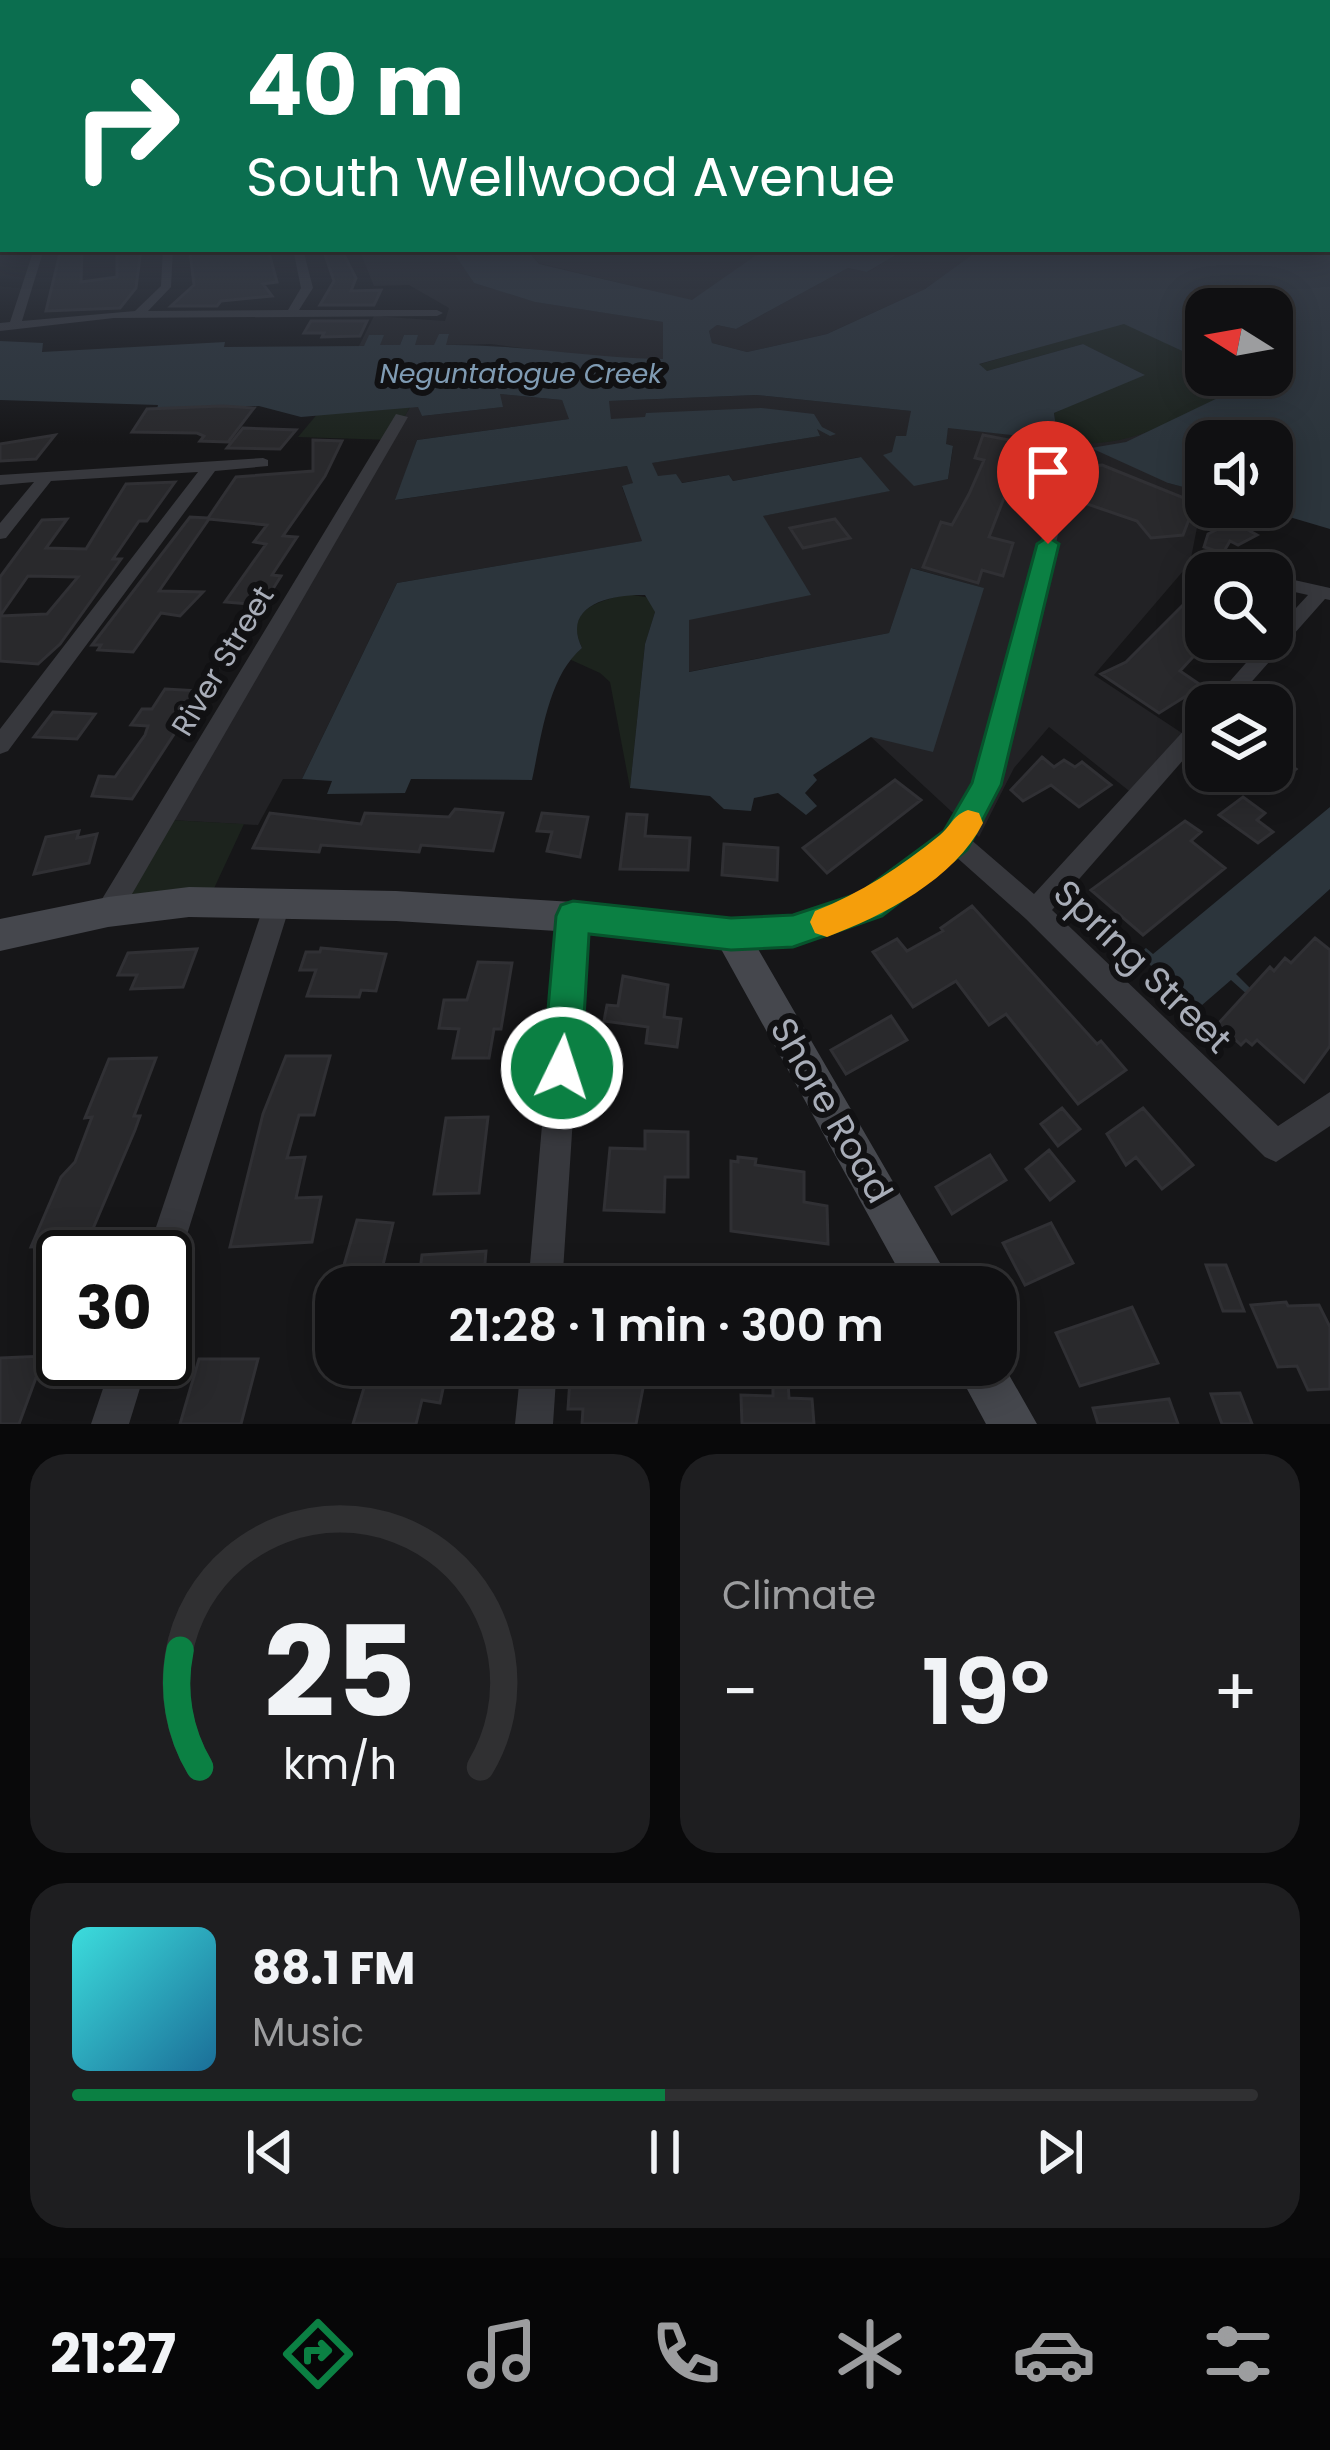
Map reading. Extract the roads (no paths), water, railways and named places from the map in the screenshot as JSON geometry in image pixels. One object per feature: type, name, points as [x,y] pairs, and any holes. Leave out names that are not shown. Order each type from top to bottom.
[{"type":"street","points":[[138,315],[143,310]]},
{"type":"street","points":[[7,326],[138,315],[437,313]]},
{"type":"street","name":"River Street","points":[[108,912],[401,417]]},
{"type":"street","points":[[365,440],[388,440]]},
{"type":"street","points":[[0,934],[172,903],[278,902],[573,916],[731,934],[793,931],[870,905],[956,841],[987,785],[1072,447]]},
{"type":"street","points":[[0,480],[263,463]]},
{"type":"street","points":[[0,745],[210,467]]},
{"type":"street","points":[[0,534],[46,478]]},
{"type":"street","points":[[1293,586],[1325,593]]},
{"type":"street","points":[[1239,684],[1325,593]]},
{"type":"street","points":[[1035,911],[1185,743]]},
{"type":"street","name":"Spring Street","points":[[956,841],[1035,911],[1276,1146],[1330,1107]]},
{"type":"street","points":[[173,1230],[278,902]]},
{"type":"street","points":[[548,1266],[573,916]]},
{"type":"street","name":"Shore Road","points":[[731,934],[920,1266]]},
{"type":"street","points":[[110,1424],[122,1386]]},
{"type":"street","points":[[534,1424],[537,1386]]},
{"type":"street","points":[[990,1386],[1013,1424]]},
{"type":"water","name":"Neguntatogue Creek","points":[[589,310],[770,310],[736,329],[717,325],[709,331],[712,343],[747,352],[827,334],[878,310],[1185,310],[1185,352],[1124,324],[979,364],[987,371],[1083,344],[1145,375],[1054,413],[1058,440],[948,428],[946,444],[953,446],[948,479],[914,486],[883,455],[892,452],[896,436],[906,436],[911,411],[756,395],[609,401],[611,419],[761,408],[814,414],[822,427],[836,434],[817,429],[820,436],[652,463],[658,476],[676,474],[682,483],[729,475],[733,481],[861,457],[890,491],[763,516],[811,595],[689,620],[689,672],[889,633],[911,568],[984,588],[933,752],[871,737],[813,775],[817,780],[805,793],[817,806],[806,815],[778,793],[754,798],[751,811],[724,809],[710,796],[630,788],[645,644],[655,612],[645,595],[605,600],[578,621],[582,648],[554,691],[532,780],[411,779],[405,793],[327,794],[332,781],[302,779],[397,583],[642,541],[622,486],[633,483],[627,466],[395,500],[417,440],[569,419],[562,400],[500,394],[503,407],[422,416],[418,407],[301,417],[259,406],[157,409],[158,405],[0,400],[0,341],[43,343],[42,352],[225,342],[224,347],[364,346],[369,335],[384,335],[380,345],[400,345],[404,335],[418,335],[415,345],[434,345],[439,334],[449,334],[446,345],[663,359],[663,322]]},
{"type":"water","points":[[1293,310],[1330,310],[1330,529],[1293,518],[1293,420],[1185,420],[1185,487],[1091,448],[1126,442],[1222,396],[1293,396]]},
{"type":"water","points":[[1330,807],[1330,889],[1236,974],[1255,993],[1250,997],[1231,980],[1194,1012],[1139,953],[1146,948],[1153,954]]}]
